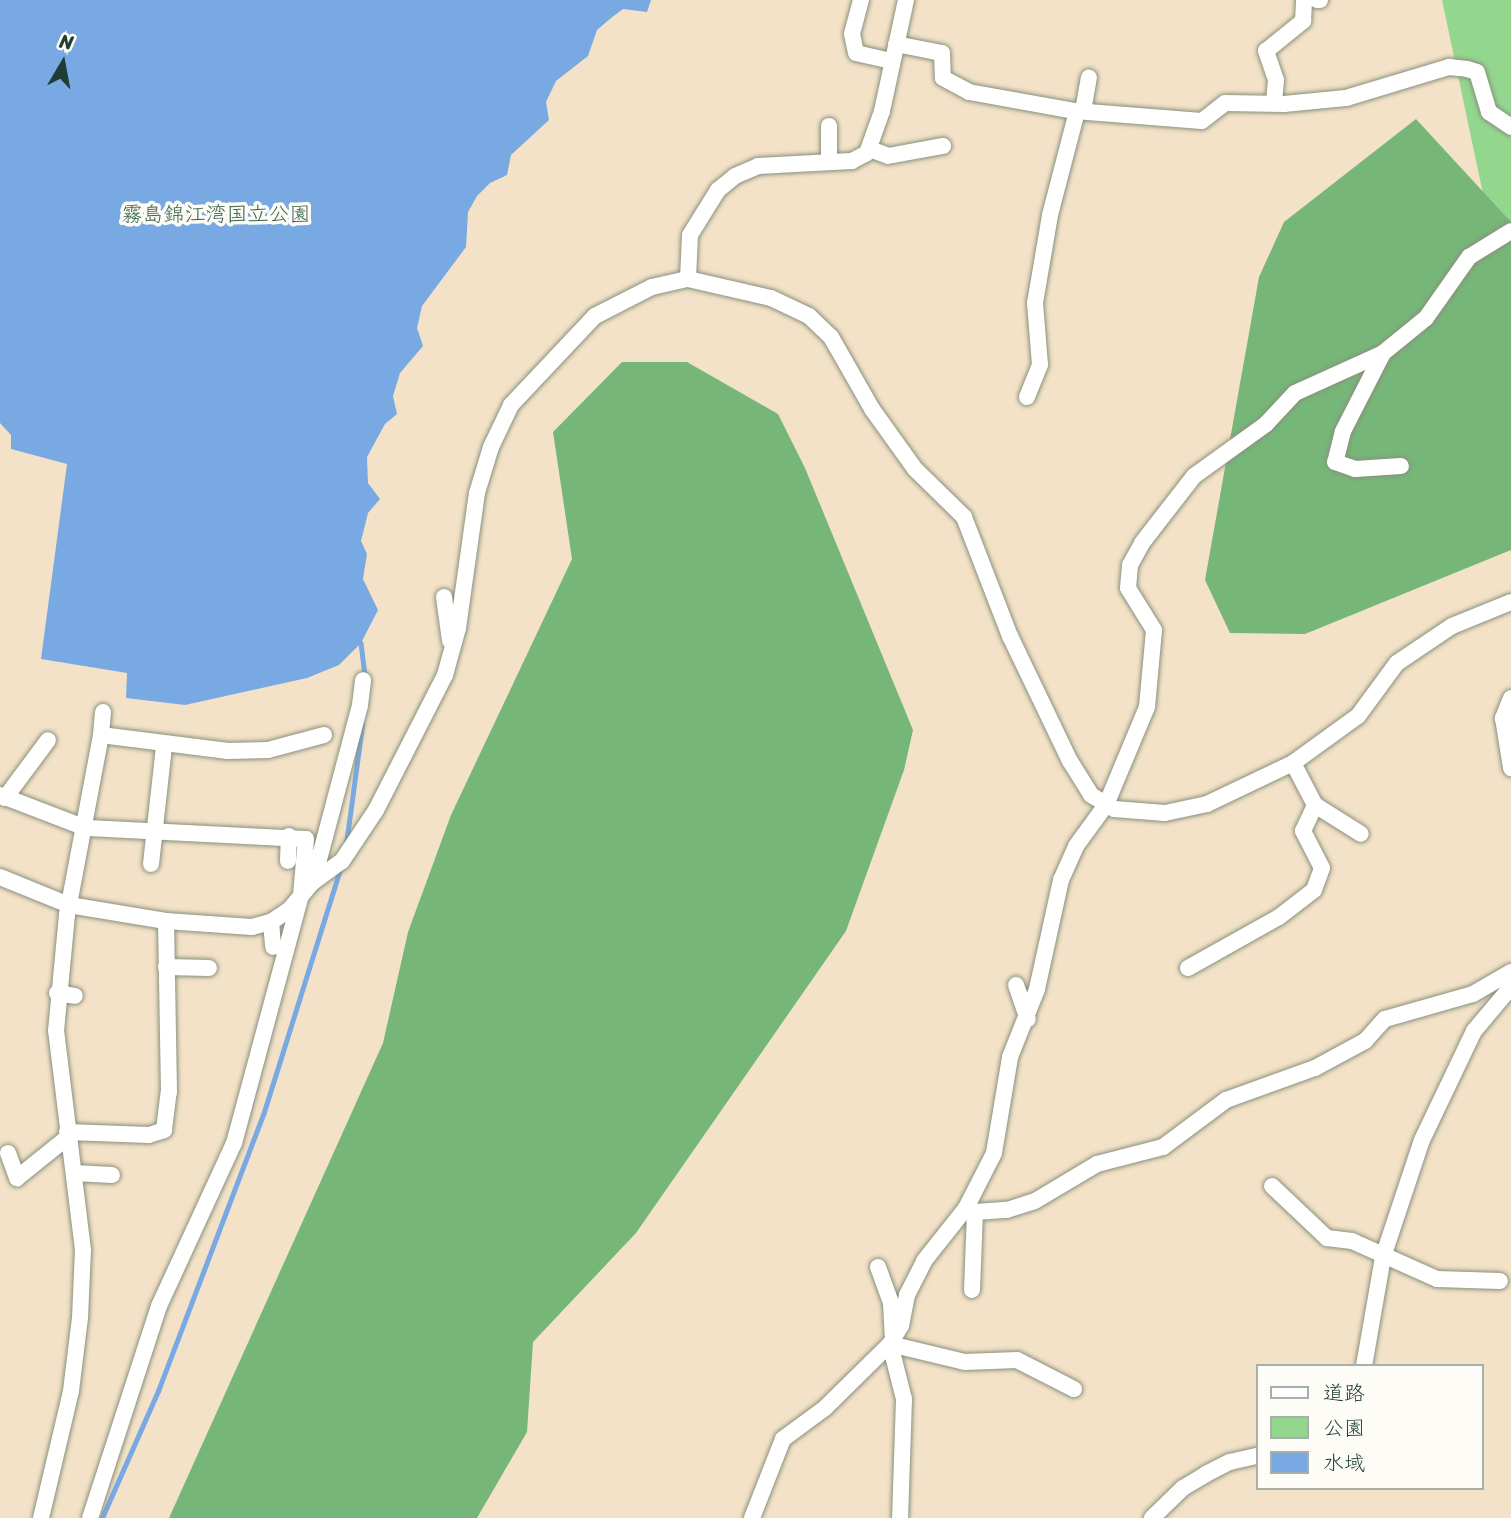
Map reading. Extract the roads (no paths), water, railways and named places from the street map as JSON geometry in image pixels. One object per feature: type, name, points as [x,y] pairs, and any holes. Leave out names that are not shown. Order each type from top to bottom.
[{"type":"street","points":[[861,0],[852,34],[856,53],[892,61]]},
{"type":"street","points":[[688,279],[690,235],[718,190],[758,166],[852,161],[870,149],[906,0]]},
{"type":"street","points":[[1274,103],[1276,80],[1266,51],[1303,21],[1311,0]]},
{"type":"street","points":[[896,44],[942,53],[940,70],[952,86],[1080,111],[1202,121],[1225,103],[1346,98],[1449,67],[1467,69],[1477,72],[1489,112],[1511,127]]},
{"type":"street","points":[[1027,397],[1040,365],[1035,303],[1050,215],[1089,78]]},
{"type":"street","points":[[829,126],[829,161]]},
{"type":"street","points":[[870,149],[888,156],[943,146]]},
{"type":"street","points":[[752,1518],[783,1439],[825,1408],[891,1342],[901,1326],[907,1295],[925,1261],[970,1210],[1000,1137],[1010,1058],[1028,1019],[1061,880],[1076,846],[1106,805],[1147,707],[1154,630],[1128,588],[1130,565],[1142,543],[1194,476],[1266,424],[1295,393],[1383,353],[1426,318],[1469,257],[1511,231]]},
{"type":"street","points":[[0,877],[69,905],[166,921],[252,926],[271,922],[313,882],[342,861],[376,810],[445,675],[477,493],[491,447],[511,405],[595,316],[652,287],[688,279],[771,298],[809,316],[831,337],[873,409],[915,469],[964,517],[1010,636],[1070,761],[1091,795],[1106,805],[1136,814],[1207,804],[1293,763],[1358,716],[1397,663],[1452,626],[1511,602]]},
{"type":"street","points":[[1383,353],[1343,430],[1335,462],[1355,469],[1401,466]]},
{"type":"street","points":[[443,597],[451,653]]},
{"type":"street","points":[[313,882],[360,705],[363,680]]},
{"type":"street","points":[[1511,698],[1503,718],[1511,768]]},
{"type":"street","points":[[41,1518],[71,1391],[80,1318],[83,1250],[55,1031],[57,993],[69,905],[86,828],[103,712]]},
{"type":"street","points":[[101,735],[164,746],[268,750],[324,735]]},
{"type":"street","points":[[48,740],[3,796],[86,828],[289,836],[306,839],[301,895],[234,1143],[159,1306],[90,1518]]},
{"type":"street","points":[[151,864],[164,746]]},
{"type":"street","points":[[1293,763],[1315,805],[1361,834]]},
{"type":"street","points":[[1188,968],[1279,918],[1314,890],[1322,868],[1303,831],[1315,805]]},
{"type":"street","points":[[288,861],[289,836]]},
{"type":"street","points":[[8,1153],[17,1178],[67,1135],[149,1135],[164,1130],[169,1092],[166,921]]},
{"type":"street","points":[[271,922],[273,947]]},
{"type":"street","points":[[166,967],[209,968]]},
{"type":"street","points":[[970,1210],[1007,1210],[1035,1201],[1097,1164],[1163,1147],[1226,1100],[1315,1068],[1365,1041],[1385,1019],[1473,994],[1511,972]]},
{"type":"street","points":[[1016,985],[1028,1019]]},
{"type":"street","points":[[1364,1364],[1383,1257],[1422,1140],[1474,1031],[1511,987]]},
{"type":"street","points":[[57,993],[75,996]]},
{"type":"street","points":[[74,1173],[111,1175]]},
{"type":"street","points":[[1272,1186],[1322,1235],[1352,1241],[1437,1279],[1500,1282]]},
{"type":"street","points":[[970,1210],[972,1290]]},
{"type":"street","points":[[878,1267],[891,1304],[891,1342],[904,1399],[900,1518]]},
{"type":"street","points":[[891,1342],[965,1362],[1017,1360],[1074,1389]]},
{"type":"street","points":[[1152,1518],[1195,1481],[1230,1462],[1256,1456]]},
{"type":"water","name":"霧島錦江湾国立公園","points":[[0,0],[651,0],[647,12],[623,9],[611,18],[597,30],[588,56],[556,81],[546,102],[549,120],[511,155],[507,175],[490,183],[477,196],[468,212],[466,247],[422,306],[417,328],[423,346],[400,373],[393,396],[397,414],[385,424],[367,457],[368,483],[380,499],[368,513],[361,541],[367,554],[363,579],[378,610],[361,643],[339,665],[307,678],[185,705],[126,698],[127,673],[41,659],[67,464],[11,449],[11,435],[0,423]]},
{"type":"waterway","points":[[361,643],[365,677]]},
{"type":"waterway","points":[[346,844],[362,725]]},
{"type":"waterway","points":[[102,1518],[158,1391],[264,1112],[340,870]]}]
